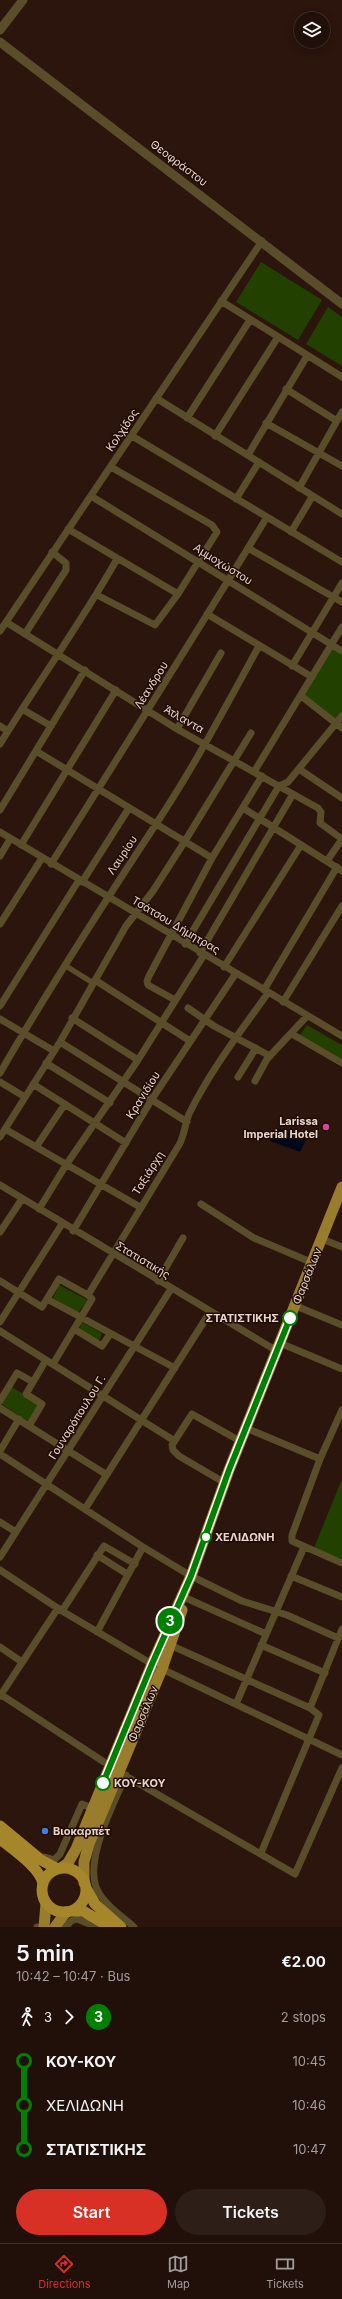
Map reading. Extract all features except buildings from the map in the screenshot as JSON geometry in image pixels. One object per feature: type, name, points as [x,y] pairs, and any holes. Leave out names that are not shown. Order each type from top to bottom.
[{"type":"highway","points":[[0,1826],[28,1847],[45,1863],[60,1869],[77,1872],[95,1904],[121,1927]]},
{"type":"highway","points":[[0,1839],[34,1868],[42,1879],[42,1894],[46,1904],[55,1910],[69,1912],[83,1911],[110,1927]]},
{"type":"highway","points":[[43,1884],[50,1873],[60,1869]]},
{"type":"highway","points":[[69,1912],[83,1901],[85,1885]]},
{"type":"main road","name":"Φαρσάλων","points":[[85,1885],[85,1856],[122,1773],[162,1669],[191,1576],[240,1441],[296,1306],[342,1186]]},
{"type":"main road","name":"Φαρσάλων","points":[[60,1869],[73,1854],[87,1806],[186,1594]]},
{"type":"main road","points":[[44,1927],[46,1904]]},
{"type":"main road","points":[[55,1927],[69,1912]]},
{"type":"street","points":[[0,30],[23,0]]},
{"type":"street","name":"Θεοφράστου","points":[[0,42],[262,241],[342,304]]},
{"type":"street","name":"Κολχίδος","points":[[0,631],[262,241]]},
{"type":"street","points":[[222,301],[342,377]]},
{"type":"street","points":[[187,418],[250,320]]},
{"type":"street","points":[[216,436],[278,337]]},
{"type":"street","points":[[248,455],[307,356]]},
{"type":"street","points":[[286,389],[337,421]]},
{"type":"street","points":[[156,398],[312,497],[342,514]]},
{"type":"street","points":[[299,488],[320,454],[342,412]]},
{"type":"street","points":[[266,423],[342,466]]},
{"type":"street","points":[[132,436],[342,562]]},
{"type":"street","points":[[236,499],[259,462]]},
{"type":"street","points":[[97,595],[155,625],[178,594],[217,530],[212,525],[111,467]]},
{"type":"street","name":"Αμμοχώστου","points":[[91,496],[342,651]]},
{"type":"street","points":[[291,532],[312,497]]},
{"type":"street","name":"Λέανδρου","points":[[51,864],[122,748],[148,711],[267,517]]},
{"type":"street","points":[[68,529],[178,594]]},
{"type":"street","points":[[248,548],[342,602]]},
{"type":"street","points":[[25,634],[66,570],[66,563],[52,552]]},
{"type":"street","points":[[0,744],[97,595],[117,559]]},
{"type":"street","points":[[292,666],[342,583]]},
{"type":"street","points":[[207,614],[312,677]]},
{"type":"street","name":"Άτλαντα","points":[[6,622],[58,653],[148,711],[318,808],[321,812],[320,823],[342,839]]},
{"type":"street","points":[[254,772],[342,627]]},
{"type":"street","name":"Λαυρίου","points":[[0,1073],[23,1033],[205,744],[259,646]]},
{"type":"street","points":[[177,728],[221,654]]},
{"type":"street","points":[[0,810],[85,670]]},
{"type":"street","points":[[21,845],[116,690]]},
{"type":"street","points":[[301,696],[339,726]]},
{"type":"street","points":[[22,709],[51,726]]},
{"type":"street","points":[[185,944],[279,786],[285,785],[339,726],[342,716]]},
{"type":"street","points":[[0,726],[8,731]]},
{"type":"street","points":[[0,1137],[60,1042],[72,1018],[126,926],[185,841],[233,760],[251,733]]},
{"type":"street","points":[[36,751],[212,858]]},
{"type":"street","points":[[299,769],[342,798]]},
{"type":"street","points":[[175,1000],[147,983],[170,935],[212,858],[262,776]]},
{"type":"street","points":[[39,1209],[66,1164],[96,1124],[162,1022],[293,794]]},
{"type":"street","points":[[0,1006],[80,881],[129,808]]},
{"type":"street","points":[[243,808],[339,869]]},
{"type":"street","name":"Τσάτσου Δήμητρας","points":[[0,832],[185,944],[342,1036]]},
{"type":"street","points":[[0,856],[10,839]]},
{"type":"street","points":[[327,861],[342,839]]},
{"type":"street","points":[[224,967],[301,845]]},
{"type":"street","points":[[0,924],[42,858]]},
{"type":"street","name":"Ταξιάρχη","points":[[54,1364],[92,1298],[88,1295],[140,1207],[179,1146],[186,1131],[187,1122],[202,1092],[266,992],[339,869]]},
{"type":"street","points":[[283,1002],[342,906]]},
{"type":"street","points":[[66,966],[162,1022],[190,1041]]},
{"type":"street","name":"Κρανιδίου","points":[[73,1231],[152,1099],[236,974]]},
{"type":"street","points":[[188,1008],[205,1020],[237,1036],[270,1056]]},
{"type":"street","points":[[255,1081],[270,1056],[292,1034],[307,1016]]},
{"type":"street","points":[[72,1018],[138,1060]]},
{"type":"street","points":[[0,1019],[54,1051]]},
{"type":"street","points":[[292,1034],[342,1063]]},
{"type":"street","points":[[60,1042],[187,1122]]},
{"type":"street","points":[[238,1077],[256,1048]]},
{"type":"street","points":[[46,1063],[110,1103]]},
{"type":"street","points":[[0,1082],[25,1097]]},
{"type":"street","points":[[33,1084],[126,1143]]},
{"type":"street","points":[[36,1147],[65,1104]]},
{"type":"street","points":[[5,1129],[140,1207]]},
{"type":"street","name":"Στατιστικής","points":[[0,1185],[73,1231],[210,1312],[278,1347],[342,1370]]},
{"type":"street","points":[[0,1232],[22,1198]]},
{"type":"street","points":[[201,1204],[254,1238],[313,1263]]},
{"type":"street","points":[[0,1322],[62,1224]]},
{"type":"street","points":[[158,1281],[183,1238]]},
{"type":"street","points":[[322,1239],[342,1247]]},
{"type":"street","points":[[0,1282],[42,1307],[59,1279],[88,1295]]},
{"type":"street","name":"Γουναρόπουλου Γ.","points":[[0,1556],[48,1485],[171,1289]]},
{"type":"street","points":[[47,1299],[175,1368]]},
{"type":"street","points":[[296,1306],[342,1325]]},
{"type":"street","points":[[85,1509],[210,1312]]},
{"type":"street","points":[[74,1329],[102,1346],[110,1334]]},
{"type":"street","points":[[0,1331],[173,1440]]},
{"type":"street","points":[[29,1426],[42,1404],[26,1394],[46,1360]]},
{"type":"street","points":[[0,1400],[17,1373],[33,1382]]},
{"type":"street","points":[[0,1408],[107,1475]]},
{"type":"street","points":[[342,1410],[320,1459],[292,1541],[342,1563]]},
{"type":"street","points":[[225,1483],[179,1456],[173,1450],[173,1440],[192,1414],[240,1441]]},
{"type":"street","points":[[19,1419],[0,1452],[48,1485],[143,1547],[191,1576],[242,1600],[275,1611],[338,1638]]},
{"type":"street","points":[[246,1428],[320,1459]]},
{"type":"street","points":[[0,1522],[16,1532]]},
{"type":"street","points":[[104,1762],[0,1695],[103,1547],[107,1546],[135,1564]]},
{"type":"street","points":[[97,1632],[127,1574],[135,1564],[143,1547]]},
{"type":"street","points":[[236,1704],[304,1547]]},
{"type":"street","points":[[97,1555],[127,1574]]},
{"type":"street","points":[[0,1570],[60,1610],[152,1664]]},
{"type":"street","points":[[291,1576],[342,1597]]},
{"type":"street","points":[[186,1594],[266,1634]]},
{"type":"street","points":[[310,1708],[342,1629]]},
{"type":"street","points":[[170,1645],[317,1712],[319,1718],[261,1853]]},
{"type":"street","points":[[261,1645],[324,1673]]},
{"type":"street","points":[[0,1648],[22,1662]]},
{"type":"street","points":[[162,1669],[342,1755]]},
{"type":"street","points":[[134,1927],[103,1899],[96,1888],[94,1874],[98,1846],[122,1773],[261,1853],[294,1874],[342,1768]]},
{"type":"street","points":[[0,1820],[28,1847],[52,1860],[57,1858],[61,1852],[87,1806]]},
{"type":"street","points":[[66,1927],[71,1921],[77,1919],[97,1927]]},
{"type":"green space","points":[[261,262],[322,300],[298,340],[236,302]]},
{"type":"green space","points":[[328,307],[342,317],[342,366],[306,344]]},
{"type":"green space","points":[[332,644],[342,651],[342,716],[336,724],[301,696]]},
{"type":"green space","points":[[307,1025],[342,1045],[342,1059],[300,1035]]},
{"type":"green space","points":[[59,1285],[86,1299],[87,1301],[78,1313],[53,1298]]},
{"type":"green space","points":[[81,1322],[102,1333],[100,1339],[98,1340],[80,1329]]},
{"type":"green space","points":[[10,1386],[39,1404],[29,1422],[0,1403]]},
{"type":"green space","points":[[342,1479],[342,1559],[314,1548]]},
{"type":"water","points":[[275,1129],[281,1129],[306,1140],[300,1152],[270,1141]]},
{"type":"bus line","name":"3","points":[[103,1783],[180,1598],[186,1590],[202,1550],[229,1470],[290,1318]]},
{"type":"place","name":"Larissa Imperial Hotel","points":[[326,1127]]},
{"type":"place","name":"ΣΤΑΤΙΣΤΙΚΗΣ","points":[[290,1318]]},
{"type":"place","name":"ΧΕΛΙΔΩΝΗ","points":[[206,1537]]},
{"type":"place","name":"ΚΟΥ-ΚΟΥ","points":[[103,1783]]},
{"type":"place","name":"Βιοκαρπέτ","points":[[45,1831]]}]
